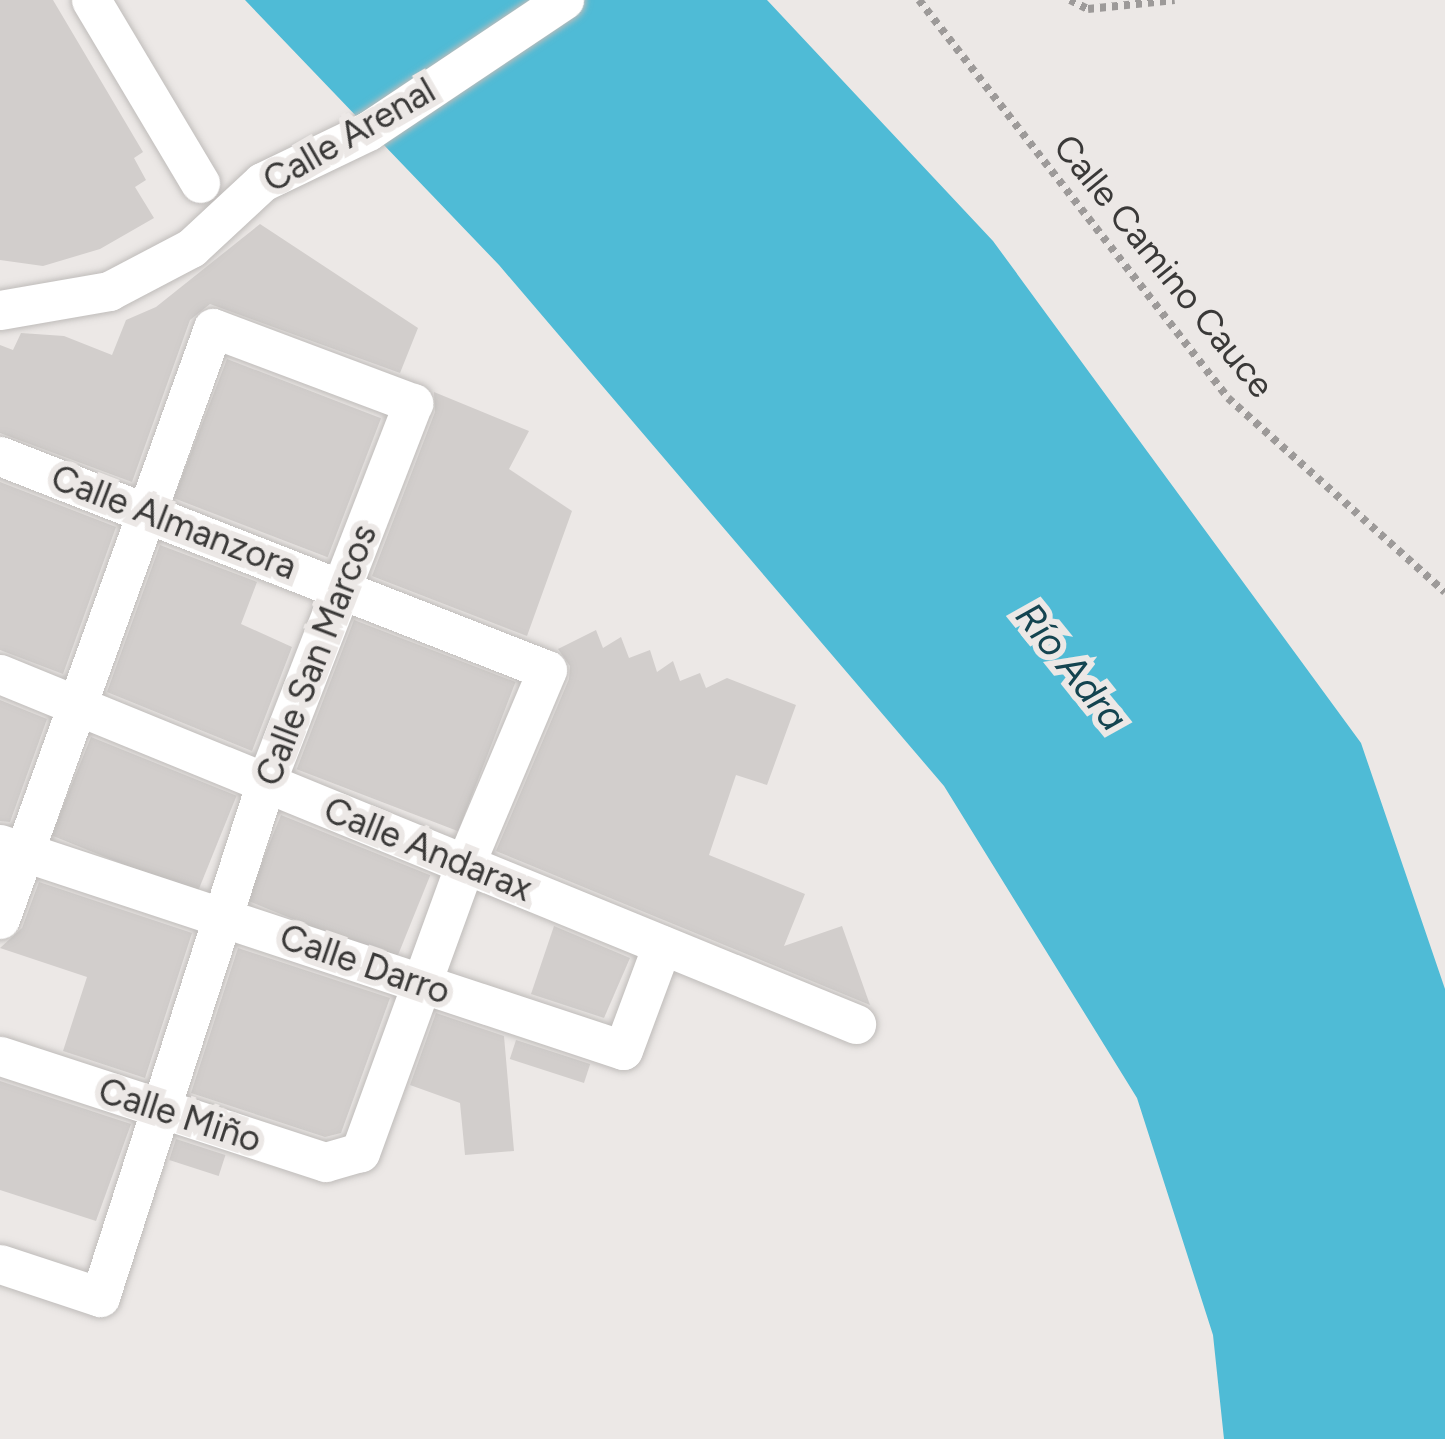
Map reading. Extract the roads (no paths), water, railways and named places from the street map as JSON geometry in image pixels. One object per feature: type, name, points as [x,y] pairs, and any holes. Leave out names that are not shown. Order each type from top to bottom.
[{"type":"street","points":[[91,0],[200,183]]},
{"type":"street","name":"Calle Arenal","points":[[0,310],[109,291],[191,248],[262,182],[368,130],[564,0]]},
{"type":"street","name":"Calle San Marcos","points":[[0,1264],[100,1297],[266,782],[413,404],[213,328],[146,511]]},
{"type":"street","name":"Calle Almanzora","points":[[0,456],[547,670],[465,864]]},
{"type":"street","points":[[0,919],[11,848],[74,703],[146,511]]},
{"type":"street","name":"Calle Andarax","points":[[0,674],[856,1024]]},
{"type":"street","name":"Calle Darro","points":[[11,848],[623,1050],[662,945]]},
{"type":"street","points":[[423,984],[465,864]]},
{"type":"street","name":"Calle Miño","points":[[0,1056],[325,1162],[360,1152],[423,984]]},
{"type":"water","name":"Río Adra","points":[[245,0],[767,0],[993,241],[1361,743],[1445,989],[1445,1439],[1224,1439],[1213,1335],[1137,1098],[944,786],[499,265]]}]
